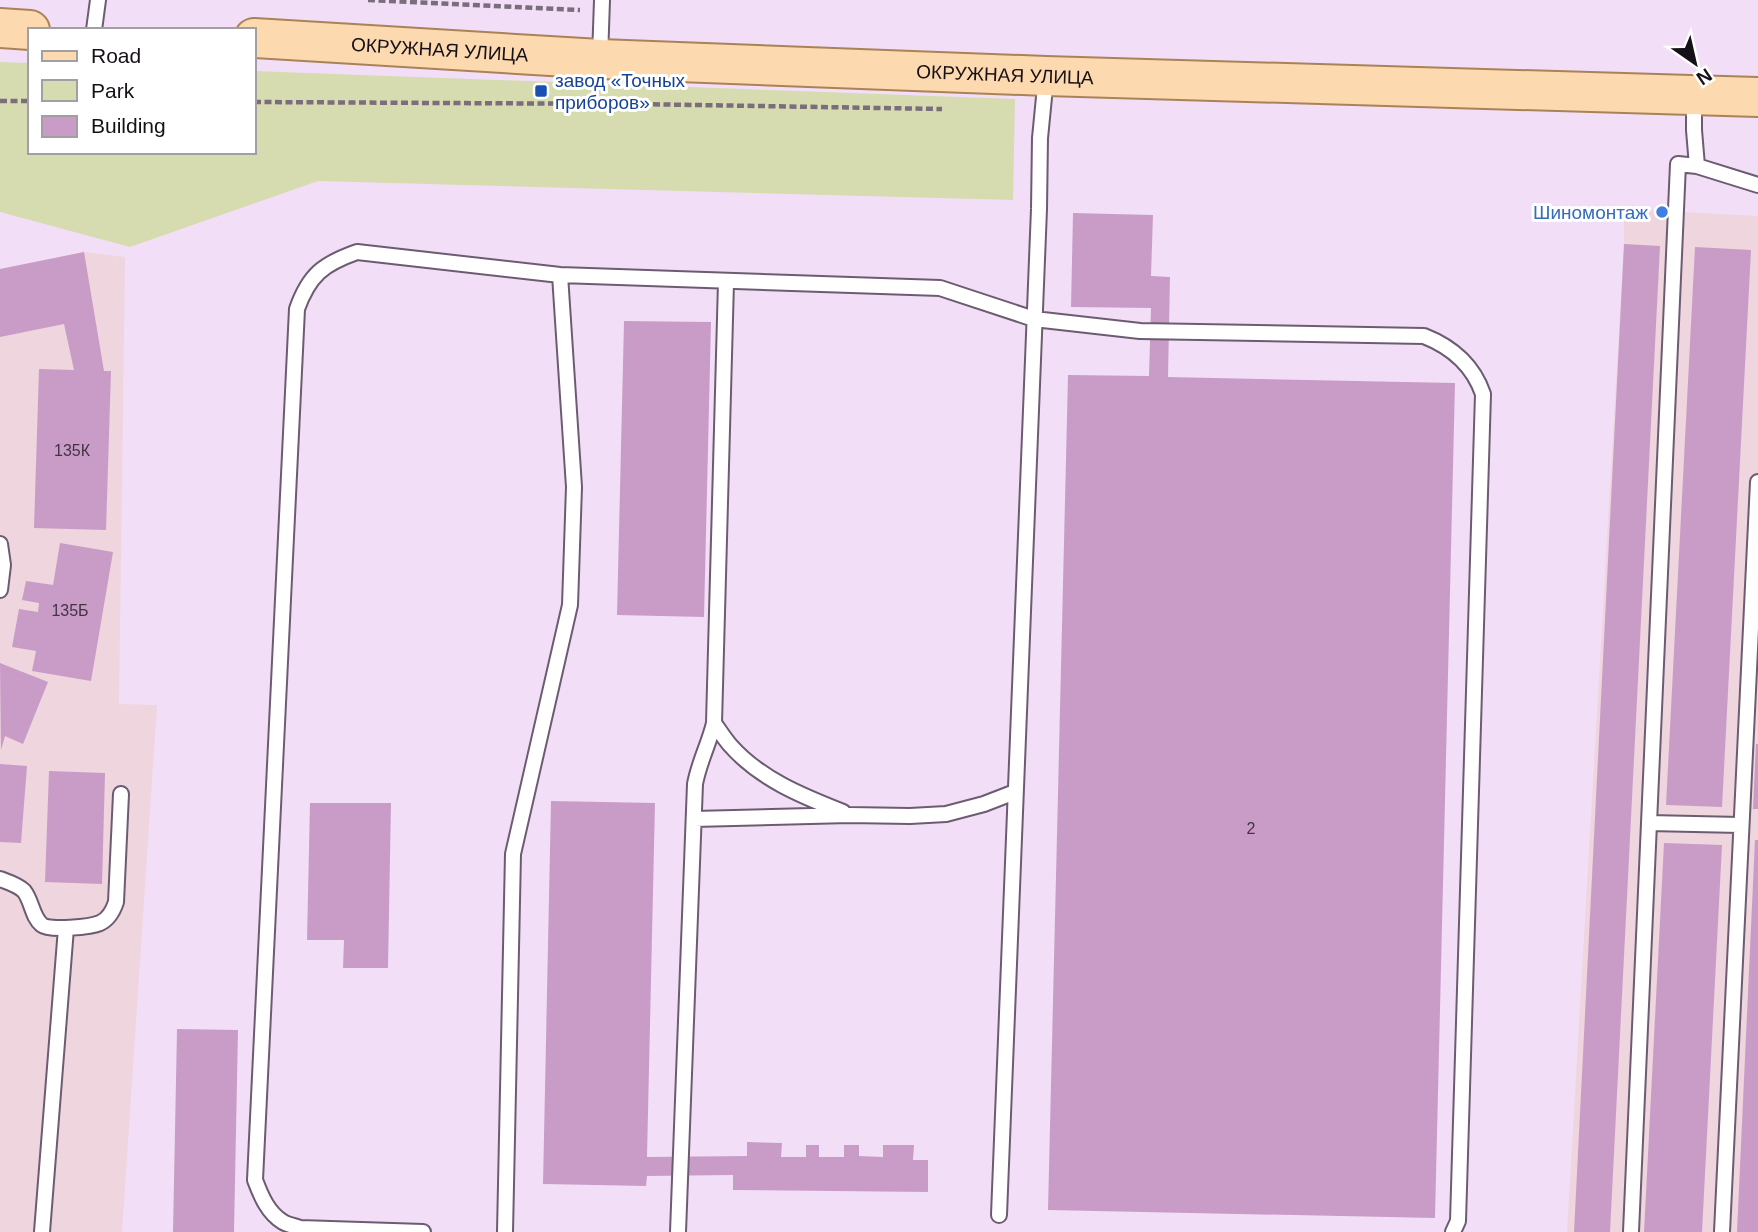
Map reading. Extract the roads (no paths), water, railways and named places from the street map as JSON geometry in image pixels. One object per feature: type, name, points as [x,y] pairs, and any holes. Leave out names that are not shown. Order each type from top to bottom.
[{"type":"main road","points":[[0,28],[28,30]]},
{"type":"main road","name":"ОКРУЖНАЯ УЛИЦА","points":[[256,38],[600,59],[1046,76],[1758,97]]},
{"type":"lane","points":[[94,28],[98,0]]},
{"type":"lane","points":[[600,59],[601,5]]},
{"type":"lane","points":[[999,1215],[1040,138],[1046,76]]},
{"type":"lane","points":[[1695,95],[1697,166]]},
{"type":"lane","points":[[1631,1232],[1678,164],[1697,166],[1758,185]]},
{"type":"lane","points":[[423,1232],[300,1228],[284,1223],[271,1212],[261,1198],[255,1180],[297,309],[304,289],[320,271],[338,258],[357,252],[560,275],[940,288],[1034,318],[1140,331],[1424,336],[1447,346],[1455,353],[1480,383],[1483,408],[1458,1221],[1453,1232]]},
{"type":"lane","points":[[505,1232],[513,854],[570,605],[574,487],[560,275]]},
{"type":"lane","points":[[678,1232],[695,784],[698,766],[714,723],[726,282]]},
{"type":"lane","points":[[1722,1232],[1758,482]]},
{"type":"lane","points":[[0,544],[3,565],[0,590]]},
{"type":"lane","points":[[714,723],[743,757],[770,778],[802,795],[849,814]]},
{"type":"lane","points":[[694,819],[946,814],[1015,792]]},
{"type":"lane","points":[[0,879],[24,892],[38,921],[44,927],[56,929],[100,923],[111,914],[116,902],[121,794]]},
{"type":"lane","points":[[1649,823],[1740,824]]},
{"type":"lane","points":[[43,1232],[66,928]]},
{"type":"place","name":"завод «Точных приборов»","points":[[541,91]]},
{"type":"place","name":"Шиномонтаж","points":[[1662,212]]}]
